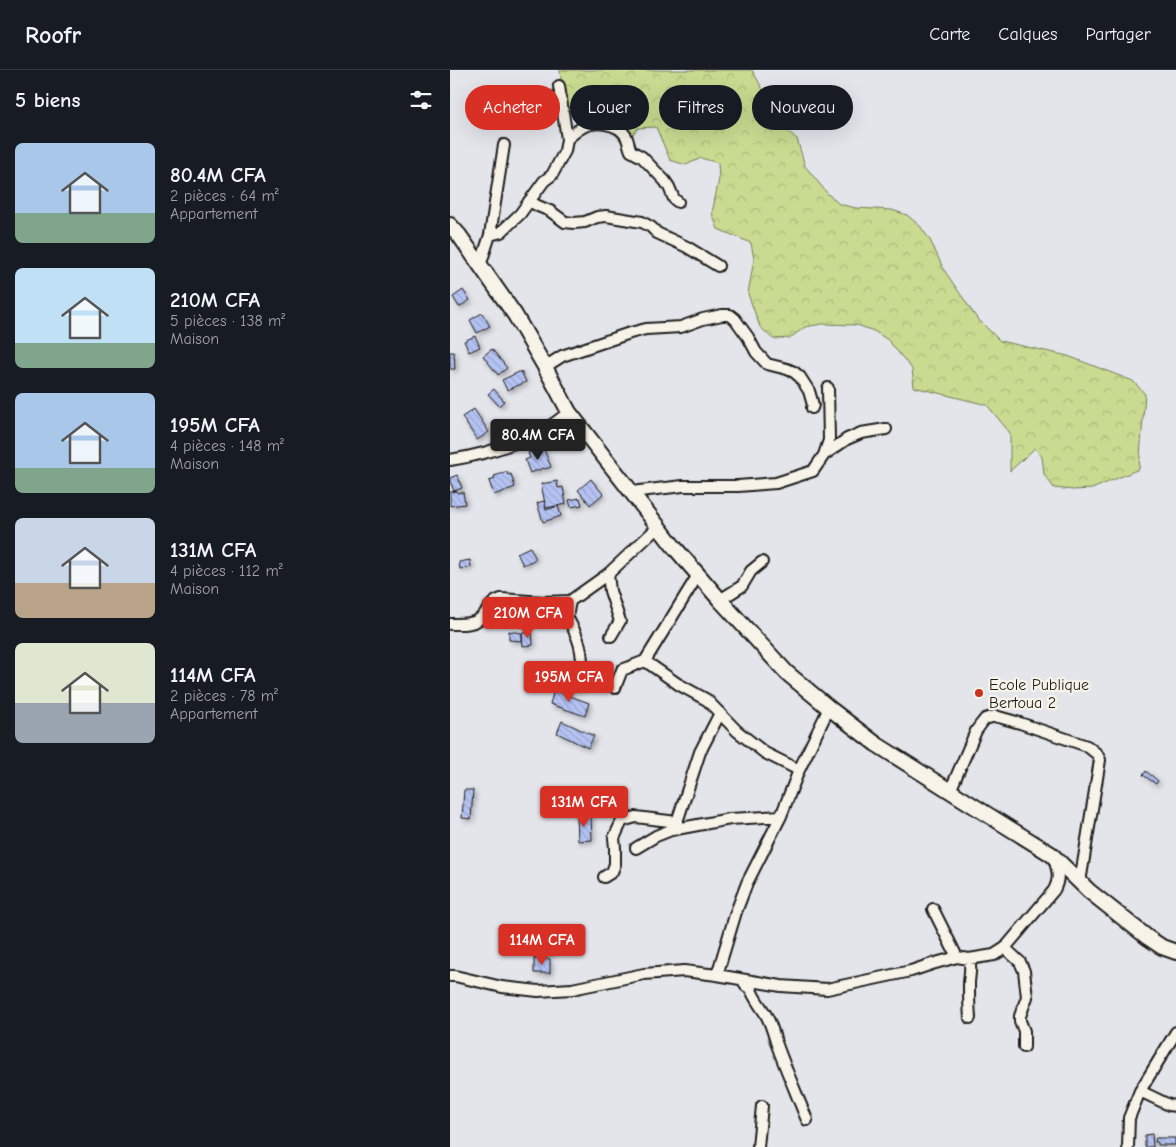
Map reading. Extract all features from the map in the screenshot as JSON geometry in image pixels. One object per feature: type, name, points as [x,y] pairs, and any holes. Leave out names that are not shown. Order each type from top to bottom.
[{"type":"street","points":[[490,235],[501,232],[520,214],[544,181],[552,175],[565,151],[567,138],[560,92]]},
{"type":"street","points":[[567,138],[581,128],[599,122],[617,128],[626,136],[631,151],[642,157],[665,181],[674,199],[678,202]]},
{"type":"street","points":[[480,266],[490,235],[504,146]]},
{"type":"street","points":[[529,201],[550,211],[565,222],[585,222],[597,217],[606,216],[642,222],[657,233],[687,247],[718,266]]},
{"type":"street","points":[[450,225],[515,315],[569,412],[658,527],[698,575],[787,673],[876,744],[1051,854],[1089,891],[1147,937],[1162,947],[1176,952]]},
{"type":"street","points":[[545,367],[562,356],[630,333],[681,326],[704,319],[730,315],[735,318],[756,352],[767,364],[787,369],[800,377],[809,390],[812,408]]},
{"type":"street","points":[[631,492],[683,486],[738,486],[776,483],[813,471],[824,455],[829,440],[828,388]]},
{"type":"street","points":[[450,460],[473,456],[514,443],[545,429],[569,412]]},
{"type":"street","points":[[824,455],[847,439],[861,433],[886,429]]},
{"type":"street","points":[[450,624],[465,624],[477,620],[487,611],[490,605],[501,599],[543,602],[570,601],[608,574],[658,527]]},
{"type":"street","points":[[720,600],[742,586],[751,571],[762,562]]},
{"type":"street","points":[[608,574],[610,591],[620,621],[611,636]]},
{"type":"street","points":[[615,688],[622,670],[645,661],[698,575]]},
{"type":"street","points":[[570,601],[567,617],[574,629],[582,651],[582,664]]},
{"type":"street","points":[[645,661],[678,684],[707,700],[737,731],[765,753],[799,770]]},
{"type":"street","points":[[717,975],[747,883],[781,816],[799,770],[829,708]]},
{"type":"street","points":[[604,877],[612,872],[615,864],[614,838],[622,820],[636,817],[677,822],[700,752],[720,714]]},
{"type":"street","points":[[950,791],[976,731],[985,719],[995,716],[1087,746],[1097,754],[1100,760],[1080,882]]},
{"type":"street","points":[[636,848],[656,836],[671,830],[730,819],[781,816]]},
{"type":"street","points":[[450,976],[502,987],[538,991],[572,989],[644,974],[684,971],[781,986],[827,989],[912,971],[957,958],[969,960],[994,955],[1005,948],[1058,883],[1058,869],[1051,854]]},
{"type":"street","points":[[933,909],[957,958]]},
{"type":"street","points":[[1005,948],[1020,962],[1024,971],[1027,997],[1020,1016],[1024,1032],[1024,1047]]},
{"type":"street","points":[[969,960],[971,967],[969,982],[970,1018]]},
{"type":"street","points":[[743,980],[746,986],[751,989],[752,994],[769,1021],[776,1044],[807,1120]]},
{"type":"street","points":[[1128,1147],[1129,1118],[1140,1091],[1176,1032]]},
{"type":"street","points":[[1140,1091],[1169,1105],[1176,1106]]},
{"type":"street","points":[[758,1147],[762,1106]]},
{"type":"green space","points":[[560,70],[752,70],[760,85],[752,85],[752,130],[786,130],[797,139],[805,166],[827,193],[839,204],[856,208],[892,210],[907,215],[920,226],[930,240],[944,270],[976,317],[1000,341],[1068,356],[1133,381],[1145,394],[1139,469],[1092,489],[1054,488],[1044,474],[1042,457],[1035,448],[1010,471],[1010,433],[987,405],[914,387],[912,369],[888,340],[874,331],[857,325],[822,324],[805,327],[790,338],[773,339],[760,327],[748,294],[754,259],[751,243],[718,229],[712,213],[719,179],[718,163],[701,158],[686,165],[670,160],[656,127],[649,127],[649,85],[570,85],[570,107],[564,104]]},
{"type":"green space","points":[[612,130],[636,130],[624,145]]},
{"type":"building","points":[[463,290],[470,300],[459,307],[453,297]]},
{"type":"building","points":[[482,313],[490,326],[477,333],[470,320]]},
{"type":"building","points":[[475,336],[480,347],[469,352],[464,341]]},
{"type":"building","points":[[492,349],[507,368],[498,375],[483,356]]},
{"type":"building","points":[[450,352],[454,352],[455,369],[450,369]]},
{"type":"building","points":[[521,371],[526,382],[507,390],[502,380]]},
{"type":"building","points":[[494,389],[504,401],[499,406],[488,394]]},
{"type":"building","points":[[474,409],[489,432],[477,440],[462,417]]},
{"type":"building","points":[[524,420],[532,438],[517,444],[510,425]]},
{"type":"building","points":[[510,433],[515,445],[504,449],[499,437]]},
{"type":"building","points":[[543,447],[551,467],[530,473],[525,460],[530,458],[528,453]]},
{"type":"building","points":[[507,472],[508,475],[511,474],[515,487],[494,495],[489,481],[495,479],[494,476]]},
{"type":"building","points":[[457,475],[462,488],[454,491],[450,478]]},
{"type":"building","points":[[591,479],[603,494],[590,505],[578,490]]},
{"type":"building","points":[[557,481],[558,488],[563,487],[566,504],[546,508],[541,484]]},
{"type":"building","points":[[457,491],[457,493],[463,492],[465,504],[450,506],[450,492]]},
{"type":"building","points":[[580,498],[582,505],[571,507],[569,500]]},
{"type":"building","points":[[544,501],[546,510],[558,506],[561,516],[543,522],[537,503]]},
{"type":"building","points":[[530,547],[536,559],[523,565],[517,553]]},
{"type":"building","points":[[470,560],[471,567],[460,569],[459,562]]},
{"type":"building","points":[[509,631],[522,633],[522,641],[509,640]]},
{"type":"building","points":[[532,632],[533,645],[523,646],[522,633]]},
{"type":"building","points":[[562,675],[581,675],[581,689],[562,689]]},
{"type":"building","points":[[554,690],[589,703],[585,716],[550,704]]},
{"type":"building","points":[[562,721],[594,736],[588,748],[557,733]]},
{"type":"building","points":[[1146,771],[1158,781],[1156,784],[1143,775]]},
{"type":"building","points":[[464,790],[473,790],[471,819],[462,818]]},
{"type":"building","points":[[591,815],[592,840],[578,841],[577,816]]},
{"type":"building","points":[[550,947],[552,954],[534,957],[533,950]]},
{"type":"building","points":[[534,959],[550,959],[550,973],[534,973]]},
{"type":"building","points":[[1152,1134],[1153,1147],[1145,1147],[1145,1135]]},
{"type":"building","points":[[1156,1138],[1175,1138],[1175,1145],[1158,1145],[1158,1142],[1155,1142]]},
{"type":"place","name":"Ecole Publique Bertoua 2","points":[[979,693]]}]
